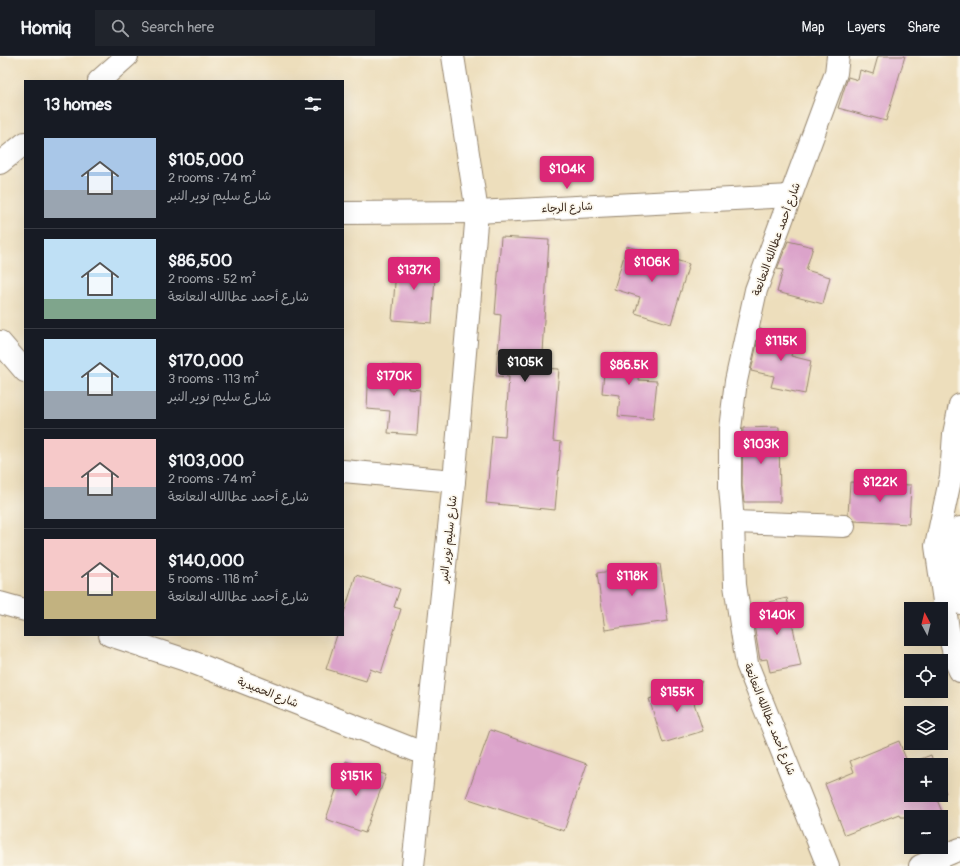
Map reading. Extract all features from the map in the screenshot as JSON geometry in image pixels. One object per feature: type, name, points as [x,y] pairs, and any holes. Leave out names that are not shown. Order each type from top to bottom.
[{"type":"street","points":[[100,80],[127,56]]},
{"type":"street","name":"شارع سليم نوير النبر","points":[[413,866],[454,481],[477,212],[453,56]]},
{"type":"street","name":"شارع أحمد عطاالله النعانعة","points":[[828,866],[747,664],[734,585],[733,522],[730,486],[730,429],[736,381],[756,290],[836,73],[838,56]]},
{"type":"street","points":[[0,163],[24,144]]},
{"type":"street","name":"شارع الرجاء","points":[[344,213],[477,212],[791,196]]},
{"type":"street","points":[[0,342],[24,370]]},
{"type":"street","points":[[960,405],[954,434],[951,476],[951,512],[936,546],[948,629],[956,662],[960,671]]},
{"type":"street","points":[[344,471],[454,481]]},
{"type":"street","points":[[733,522],[844,526]]},
{"type":"street","points":[[960,528],[956,552],[956,578],[960,604]]},
{"type":"street","points":[[0,603],[24,610]]},
{"type":"street","name":"شارع الحميدية","points":[[113,636],[192,662],[425,754]]},
{"type":"street","points":[[920,866],[960,849]]},
{"type":"building","points":[[878,56],[905,56],[886,121],[838,108],[848,77],[858,80],[860,70],[873,74]]},
{"type":"building","points":[[501,237],[549,240],[541,368],[559,369],[553,441],[561,442],[555,510],[486,503],[492,436],[505,437],[509,377],[496,376],[501,315],[495,314]]},
{"type":"building","points":[[788,241],[813,247],[806,270],[830,277],[823,304],[777,292],[783,270],[777,269]]},
{"type":"building","points":[[627,246],[689,264],[671,324],[635,313],[640,297],[614,289]]},
{"type":"building","points":[[397,258],[436,262],[432,323],[392,320]]},
{"type":"building","points":[[760,329],[795,336],[791,356],[811,361],[805,394],[771,387],[774,376],[751,371]]},
{"type":"building","points":[[606,353],[640,356],[638,380],[657,381],[653,419],[618,416],[620,395],[602,393]]},
{"type":"building","points":[[369,364],[409,366],[408,389],[420,390],[417,435],[388,433],[390,411],[367,409]]},
{"type":"building","points":[[779,427],[780,502],[744,502],[742,486],[743,428]]},
{"type":"building","points":[[850,482],[911,485],[909,524],[855,521],[848,515]]},
{"type":"building","points":[[660,564],[668,621],[605,630],[597,573]]},
{"type":"building","points":[[356,575],[400,589],[394,607],[401,609],[381,673],[370,669],[366,681],[326,669],[337,636],[344,636],[344,613]]},
{"type":"building","points":[[787,598],[801,666],[770,672],[767,659],[760,660],[753,619],[755,618],[754,611],[770,607],[769,602]]},
{"type":"building","points":[[702,681],[693,700],[703,731],[663,743],[649,699]]},
{"type":"building","points":[[490,730],[587,764],[564,831],[466,798]]},
{"type":"building","points":[[899,741],[906,758],[904,758],[904,802],[938,802],[941,810],[904,810],[904,817],[900,817],[899,814],[845,835],[825,784],[854,772],[850,761]]},
{"type":"building","points":[[931,755],[932,758],[923,758]]},
{"type":"building","points":[[346,761],[386,775],[365,833],[326,819]]}]
